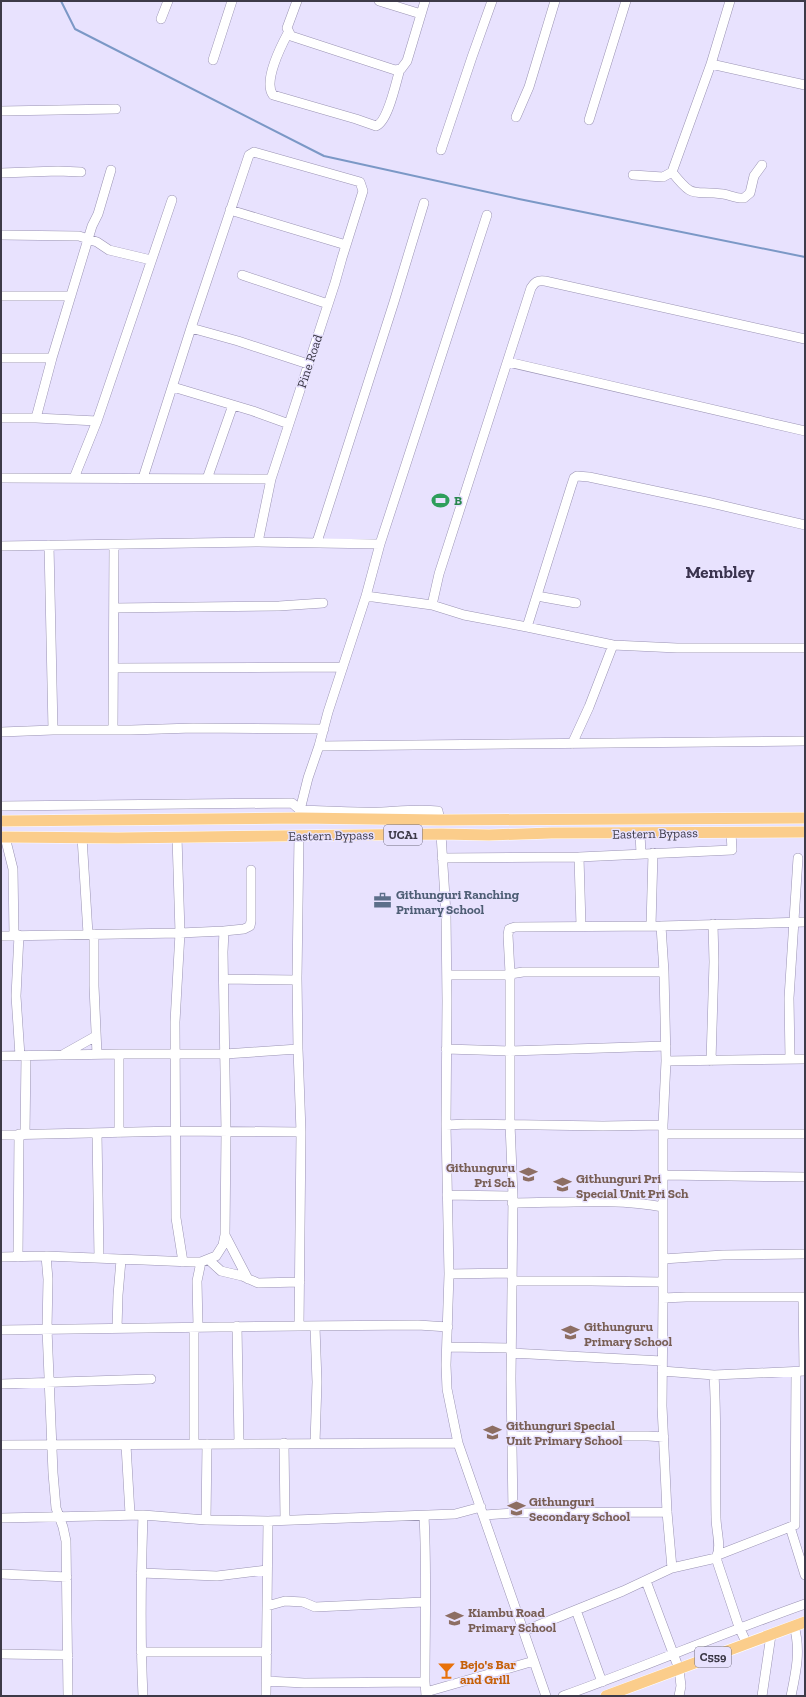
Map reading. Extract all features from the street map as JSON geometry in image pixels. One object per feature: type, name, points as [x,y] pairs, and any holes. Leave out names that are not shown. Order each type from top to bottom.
[{"type":"main road","name":"Eastern Bypass","points":[[1,821],[194,820],[300,814],[348,819],[440,820],[805,818]]},
{"type":"main road","points":[[347,835],[348,819]]},
{"type":"main road","name":"Eastern Bypass","points":[[3,837],[805,832]]},
{"type":"main road","name":"C559","points":[[606,1696],[805,1622]]},
{"type":"street","points":[[162,19],[168,1]]},
{"type":"street","points":[[213,60],[232,1]]},
{"type":"street","points":[[297,1],[288,25],[288,33],[274,66],[270,89],[273,95],[376,126],[382,122],[400,69],[407,61],[425,1]]},
{"type":"street","points":[[379,1],[421,14]]},
{"type":"street","points":[[441,150],[492,1]]},
{"type":"street","points":[[516,117],[529,87],[555,1]]},
{"type":"street","points":[[589,120],[626,1]]},
{"type":"street","points":[[633,176],[646,178],[663,177],[672,172],[711,64],[730,1]]},
{"type":"street","points":[[288,33],[293,37],[391,69],[400,69]]},
{"type":"street","points":[[711,64],[805,85]]},
{"type":"street","points":[[1,111],[116,109]]},
{"type":"street","name":"Pine Road","points":[[230,210],[249,155],[254,152],[360,182],[363,191],[328,304],[270,479],[258,542]]},
{"type":"street","points":[[672,172],[680,184],[690,191],[699,194],[721,194],[744,198],[750,193],[754,176],[762,165]]},
{"type":"street","points":[[36,418],[52,358],[111,170]]},
{"type":"street","points":[[1,173],[58,171],[81,172]]},
{"type":"street","points":[[74,478],[97,421],[172,200]]},
{"type":"street","points":[[317,542],[424,203]]},
{"type":"street","points":[[143,478],[230,210],[346,245]]},
{"type":"street","points":[[300,814],[308,778],[366,596],[380,544],[487,215]]},
{"type":"street","points":[[1,235],[58,234],[79,236],[89,238],[102,244],[109,250],[151,260]]},
{"type":"street","points":[[242,275],[328,304]]},
{"type":"street","points":[[432,605],[439,574],[531,288],[538,280],[805,339]]},
{"type":"street","points":[[1,296],[71,296]]},
{"type":"street","points":[[191,328],[238,341],[308,364]]},
{"type":"street","points":[[1,358],[52,358]]},
{"type":"street","points":[[508,362],[805,431]]},
{"type":"street","points":[[173,388],[233,405],[289,424]]},
{"type":"street","points":[[207,479],[233,405]]},
{"type":"street","points":[[1,418],[97,421]]},
{"type":"street","points":[[528,627],[571,487],[574,478],[577,476],[589,477],[700,500],[805,525]]},
{"type":"street","points":[[1,478],[270,479]]},
{"type":"street","points":[[1,546],[258,542],[380,544]]},
{"type":"street","points":[[49,545],[54,730]]},
{"type":"street","points":[[113,730],[114,545]]},
{"type":"street","points":[[366,596],[432,605],[464,615],[613,645],[677,648],[805,648]]},
{"type":"street","points":[[537,596],[576,603]]},
{"type":"street","points":[[114,608],[284,606],[323,603]]},
{"type":"street","points":[[572,744],[589,707],[613,645]]},
{"type":"street","points":[[114,668],[343,667]]},
{"type":"street","points":[[1,732],[193,728],[324,729]]},
{"type":"street","points":[[319,746],[805,741]]},
{"type":"street","points":[[1,806],[292,803],[300,814]]},
{"type":"street","points":[[194,820],[195,804]]},
{"type":"street","points":[[300,814],[381,812],[410,809],[438,811],[440,820]]},
{"type":"street","points":[[442,858],[579,857],[732,850],[731,832]]},
{"type":"street","points":[[640,833],[641,854]]},
{"type":"street","points":[[441,834],[446,914],[447,975],[446,1125],[449,1274],[447,1389],[458,1443],[546,1696]]},
{"type":"street","points":[[299,835],[297,980],[301,1132],[299,1326]]},
{"type":"street","points":[[3,837],[13,870],[17,935],[16,996],[23,1056],[18,1257]]},
{"type":"street","points":[[82,837],[91,934],[97,1054]]},
{"type":"street","points":[[177,837],[179,859],[180,933],[175,1022],[177,1132],[176,1218],[183,1262]]},
{"type":"street","points":[[653,853],[656,926],[664,972],[666,1046],[663,1129],[662,1370],[667,1512],[672,1568]]},
{"type":"street","points":[[579,857],[581,926]]},
{"type":"street","points":[[790,1059],[789,998],[798,858]]},
{"type":"street","points":[[1,936],[180,933],[244,929],[250,926],[251,921],[251,870]]},
{"type":"street","points":[[513,1513],[511,1351],[513,1200],[510,1124],[509,929],[515,927],[656,926],[805,922]]},
{"type":"street","points":[[711,1061],[714,962],[713,924]]},
{"type":"street","points":[[1,1257],[46,1256],[183,1262],[205,1261],[216,1256],[223,1245],[225,1235],[226,1132],[224,931]]},
{"type":"street","points":[[447,975],[504,975],[523,972],[664,972]]},
{"type":"street","points":[[224,980],[297,980]]},
{"type":"street","points":[[62,1055],[96,1036]]},
{"type":"street","points":[[446,1049],[510,1050],[666,1046]]},
{"type":"street","points":[[1,1056],[175,1053],[225,1054],[298,1049]]},
{"type":"street","points":[[118,1133],[119,1054]]},
{"type":"street","points":[[666,1062],[805,1059]]},
{"type":"street","points":[[446,1125],[510,1124],[603,1126],[805,1134]]},
{"type":"street","points":[[1,1135],[177,1132],[301,1132]]},
{"type":"street","points":[[97,1133],[99,1258]]},
{"type":"street","points":[[664,1175],[805,1177]]},
{"type":"street","points":[[447,1195],[513,1200],[648,1204],[663,1207]]},
{"type":"street","points":[[225,1235],[248,1279]]},
{"type":"street","points":[[663,1259],[723,1255],[805,1254]]},
{"type":"street","points":[[46,1256],[48,1279],[47,1329],[49,1383],[56,1508],[66,1537],[68,1696]]},
{"type":"street","points":[[117,1328],[121,1260]]},
{"type":"street","points":[[205,1261],[221,1271],[267,1284],[300,1282]]},
{"type":"street","points":[[194,1444],[197,1281],[205,1261]]},
{"type":"street","points":[[449,1274],[591,1281],[663,1282]]},
{"type":"street","points":[[663,1298],[700,1296],[804,1297],[802,1371],[793,1526],[805,1575]]},
{"type":"street","points":[[1,1330],[216,1328],[237,1326],[315,1327],[418,1325],[448,1327]]},
{"type":"street","points":[[237,1326],[239,1444]]},
{"type":"street","points":[[315,1327],[315,1443]]},
{"type":"street","points":[[447,1347],[662,1361]]},
{"type":"street","points":[[662,1370],[714,1375],[802,1371]]},
{"type":"street","points":[[714,1375],[717,1448],[717,1556],[739,1627],[747,1644]]},
{"type":"street","points":[[1,1384],[151,1379]]},
{"type":"street","points":[[512,1436],[664,1437]]},
{"type":"street","points":[[284,1443],[285,1520]]},
{"type":"street","points":[[1,1445],[458,1443]]},
{"type":"street","points":[[206,1520],[207,1444]]},
{"type":"street","points":[[126,1445],[130,1514]]},
{"type":"street","points":[[1,1518],[130,1514],[206,1520],[268,1521],[424,1516],[482,1511],[513,1513],[667,1512]]},
{"type":"street","points":[[143,1696],[141,1652],[141,1572],[144,1515]]},
{"type":"street","points":[[424,1516],[426,1560],[424,1602],[426,1694],[534,1661]]},
{"type":"street","points":[[266,1696],[268,1521]]},
{"type":"street","points":[[524,1632],[646,1581],[672,1568],[717,1556],[805,1521]]},
{"type":"street","points":[[141,1572],[217,1576],[268,1570]]},
{"type":"street","points":[[1,1574],[66,1577]]},
{"type":"street","points":[[646,1581],[679,1669],[681,1686],[679,1696]]},
{"type":"street","points":[[267,1606],[285,1601],[303,1602],[316,1607],[424,1602]]},
{"type":"street","points":[[563,1696],[602,1682],[739,1627],[805,1604]]},
{"type":"street","points":[[576,1610],[602,1682]]},
{"type":"street","points":[[791,1696],[798,1656],[797,1636],[794,1626]]},
{"type":"street","points":[[762,1696],[771,1635]]},
{"type":"street","points":[[141,1652],[267,1652]]},
{"type":"street","points":[[1,1654],[68,1655]]},
{"type":"street","points":[[266,1681],[304,1683],[425,1682]]},
{"type":"waterway","points":[[61,1],[75,29],[324,156],[519,199],[805,257]]},
{"type":"place","name":"B","points":[[441,500]]},
{"type":"place","name":"Githunguri Ranching Primary School","points":[[383,901]]},
{"type":"place","name":"Githunguru Pri Sch","points":[[528,1174]]},
{"type":"place","name":"Githunguri Pri Special Unit Pri Sch","points":[[563,1185]]},
{"type":"place","name":"Githunguru Primary School","points":[[571,1333]]},
{"type":"place","name":"Githunguri Special Unit Primary School","points":[[493,1432]]},
{"type":"place","name":"Githunguri Secondary School","points":[[516,1508]]},
{"type":"place","name":"Kiambu Road Primary School","points":[[455,1619]]},
{"type":"place","name":"Bejo's Bar and Grill","points":[[447,1671]]},
{"type":"district","name":"Membley","points":[[720,572]]}]
